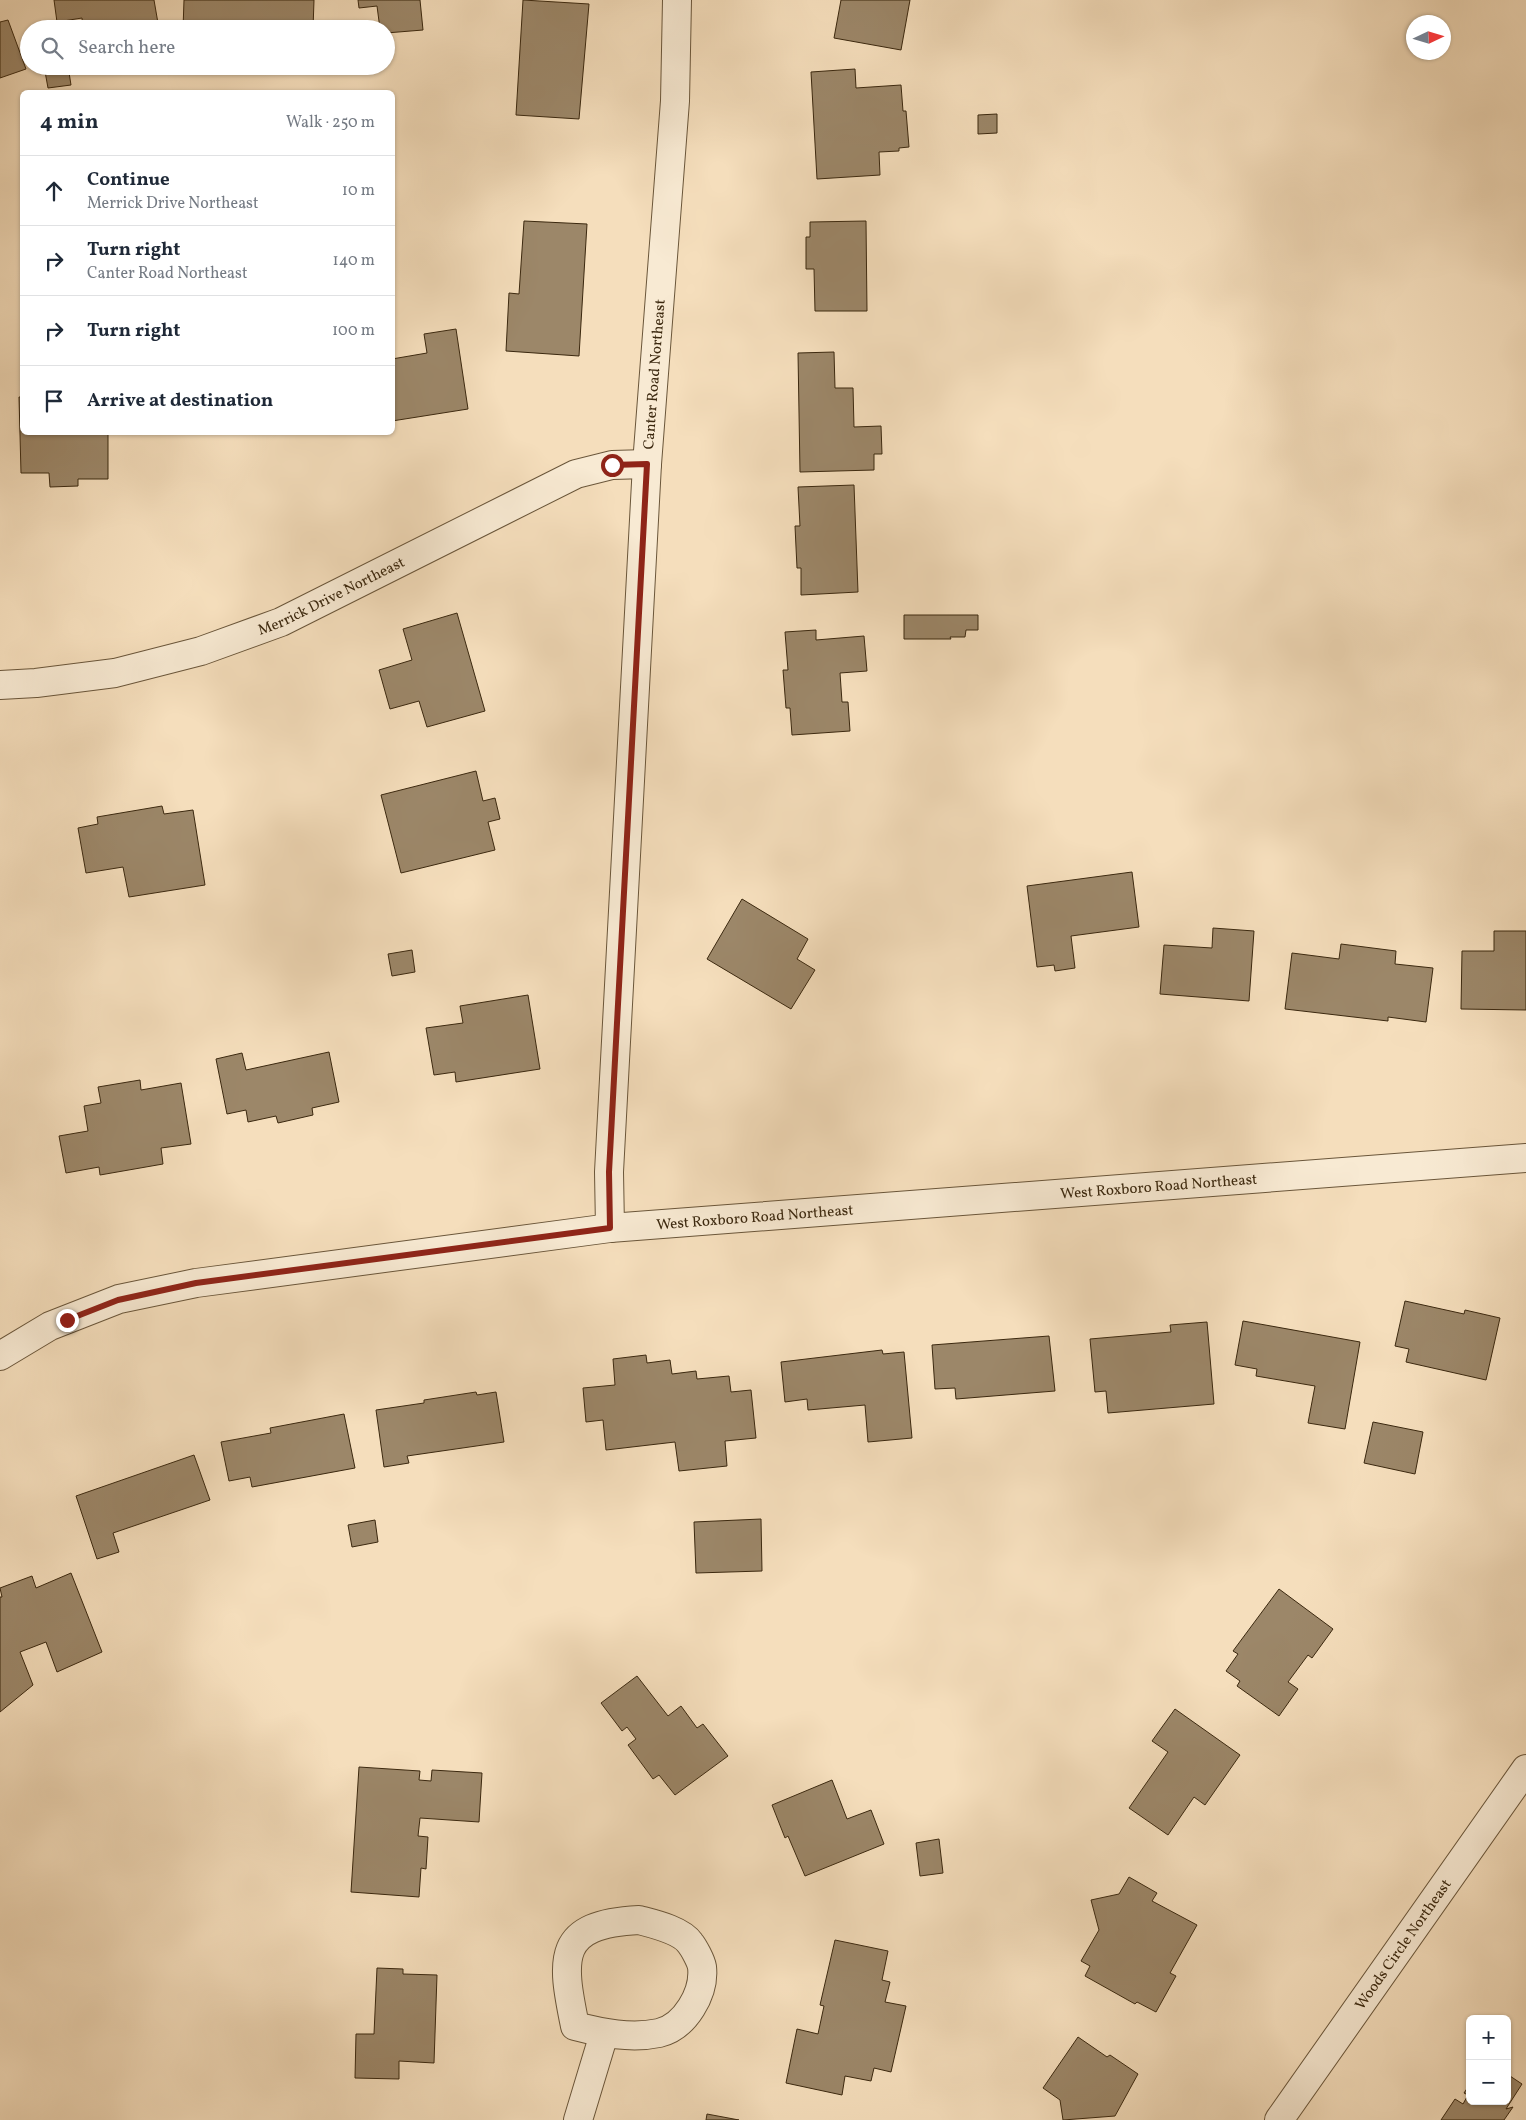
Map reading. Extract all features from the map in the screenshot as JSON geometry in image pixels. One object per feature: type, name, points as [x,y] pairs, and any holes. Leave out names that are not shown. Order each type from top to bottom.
[{"type":"street","name":"Canter Road Northeast","points":[[610,1228],[609,1172],[647,464],[674,101],[677,0]]},
{"type":"street","name":"Merrick Drive Northeast","points":[[0,685],[36,683],[116,673],[201,651],[281,622],[576,474],[612,465],[647,464]]},
{"type":"street","name":"West Roxboro Road Northeast","points":[[0,1356],[50,1326],[118,1300],[187,1285],[610,1228],[1526,1158]]},
{"type":"street","name":"Woods Circle Northeast","points":[[1279,2120],[1526,1769]]},
{"type":"street","points":[[639,1920],[666,1927],[690,1942],[702,1966],[698,1994],[684,2018],[660,2033],[632,2036],[604,2034],[575,2026],[566,1982],[568,1954],[584,1931],[610,1921],[639,1920]]},
{"type":"street","points":[[578,2120],[604,2034]]},
{"type":"building","points":[[54,0],[154,0],[157,20],[82,20],[82,18],[57,20]]},
{"type":"building","points":[[184,0],[314,0],[313,20],[183,20]]},
{"type":"building","points":[[358,0],[420,0],[423,30],[395,32],[395,20],[379,20],[377,6],[359,8]]},
{"type":"building","points":[[523,0],[589,4],[579,119],[516,115]]},
{"type":"building","points":[[841,0],[910,0],[901,50],[834,38]]},
{"type":"building","points":[[8,20],[20,53],[20,71],[0,78],[0,22]]},
{"type":"building","points":[[855,69],[856,88],[901,85],[903,111],[906,111],[909,147],[899,148],[899,151],[879,152],[880,175],[817,179],[811,72]]},
{"type":"building","points":[[46,75],[69,75],[71,85],[48,88]]},
{"type":"building","points":[[997,114],[997,133],[978,134],[978,115]]},
{"type":"building","points":[[524,221],[587,224],[579,356],[506,351],[509,293],[519,294]]},
{"type":"building","points":[[866,221],[867,311],[815,311],[814,269],[806,269],[806,237],[810,237],[810,222]]},
{"type":"building","points":[[456,329],[468,409],[395,421],[395,358],[427,353],[424,334]]},
{"type":"building","points":[[834,352],[835,388],[853,388],[854,427],[881,426],[882,454],[874,454],[874,470],[800,472],[798,353]]},
{"type":"building","points":[[19,397],[20,397],[20,435]]},
{"type":"building","points":[[20,435],[108,435],[108,479],[78,479],[78,486],[50,487],[49,473],[21,473]]},
{"type":"building","points":[[854,485],[858,592],[801,595],[801,568],[797,568],[795,526],[800,526],[798,487]]},
{"type":"building","points":[[457,613],[485,711],[427,727],[419,701],[390,709],[379,670],[412,660],[403,629]]},
{"type":"building","points":[[904,615],[978,615],[978,630],[966,630],[965,637],[950,637],[951,639],[904,639]]},
{"type":"building","points":[[816,630],[816,640],[864,636],[867,671],[840,673],[842,702],[848,702],[850,731],[792,735],[790,708],[786,708],[783,670],[788,670],[785,632]]},
{"type":"building","points":[[476,771],[483,801],[495,798],[500,819],[488,822],[495,850],[401,873],[381,795]]},
{"type":"building","points":[[162,806],[164,814],[193,810],[205,885],[129,897],[123,867],[86,873],[78,828],[98,824],[97,817]]},
{"type":"building","points":[[1132,872],[1139,927],[1071,936],[1075,968],[1055,971],[1054,965],[1037,967],[1027,886]]},
{"type":"building","points":[[742,899],[808,939],[797,959],[815,970],[791,1009],[707,959]]},
{"type":"building","points":[[1213,928],[1254,931],[1249,1001],[1160,994],[1164,945],[1212,948]]},
{"type":"building","points":[[1494,931],[1526,931],[1526,1010],[1461,1009],[1462,951],[1494,951]]},
{"type":"building","points":[[1341,944],[1396,951],[1395,964],[1433,968],[1426,1022],[1388,1017],[1388,1021],[1285,1009],[1292,953],[1339,959]]},
{"type":"building","points":[[412,950],[415,972],[392,976],[388,954]]},
{"type":"building","points":[[528,995],[540,1069],[456,1082],[455,1072],[434,1075],[426,1028],[463,1023],[460,1006]]},
{"type":"building","points":[[329,1052],[339,1102],[312,1108],[313,1115],[278,1123],[276,1116],[248,1122],[246,1110],[227,1114],[216,1059],[242,1053],[246,1070]]},
{"type":"building","points":[[140,1080],[141,1090],[181,1083],[191,1144],[161,1148],[163,1164],[100,1175],[99,1167],[66,1173],[59,1136],[88,1131],[84,1106],[101,1103],[98,1087]]},
{"type":"building","points":[[1405,1301],[1464,1314],[1465,1310],[1500,1318],[1486,1380],[1406,1362],[1409,1349],[1395,1346]]},
{"type":"building","points":[[1243,1321],[1360,1342],[1345,1429],[1308,1423],[1315,1386],[1256,1376],[1257,1369],[1235,1365]]},
{"type":"building","points":[[1207,1322],[1214,1404],[1108,1413],[1106,1391],[1095,1392],[1090,1339],[1171,1332],[1170,1325]]},
{"type":"building","points":[[1049,1336],[1055,1391],[956,1399],[955,1388],[935,1389],[932,1345]]},
{"type":"building","points":[[882,1350],[883,1354],[904,1352],[912,1438],[868,1442],[865,1405],[808,1410],[807,1399],[785,1402],[781,1362]]},
{"type":"building","points":[[646,1355],[647,1363],[670,1360],[672,1374],[696,1371],[697,1379],[729,1376],[731,1392],[751,1390],[756,1438],[725,1441],[727,1466],[679,1471],[675,1442],[606,1450],[603,1420],[586,1422],[583,1388],[615,1385],[613,1359]]},
{"type":"building","points":[[476,1392],[477,1395],[496,1392],[504,1442],[407,1456],[409,1463],[384,1467],[376,1410],[424,1403],[424,1400]]},
{"type":"building","points":[[344,1414],[355,1468],[252,1487],[250,1477],[229,1481],[221,1442],[271,1433],[270,1428]]},
{"type":"building","points":[[1373,1422],[1423,1432],[1415,1474],[1364,1463]]},
{"type":"building","points":[[194,1455],[210,1500],[113,1533],[119,1552],[97,1559],[76,1496]]},
{"type":"building","points":[[761,1519],[762,1571],[696,1573],[694,1522]]},
{"type":"building","points":[[375,1520],[378,1542],[352,1547],[348,1525]]},
{"type":"building","points":[[71,1573],[102,1652],[57,1672],[46,1642],[20,1652],[33,1685],[0,1712],[0,1597],[2,1597],[0,1588],[32,1576],[36,1588]]},
{"type":"building","points":[[1279,1589],[1333,1629],[1312,1658],[1308,1655],[1288,1682],[1298,1689],[1279,1716],[1237,1686],[1240,1681],[1226,1671],[1238,1654],[1233,1651]]},
{"type":"building","points":[[637,1676],[668,1716],[681,1706],[697,1728],[703,1724],[728,1756],[675,1795],[659,1775],[653,1779],[628,1745],[636,1739],[627,1727],[622,1731],[601,1703]]},
{"type":"building","points":[[1175,1709],[1240,1755],[1205,1805],[1194,1797],[1168,1835],[1129,1808],[1168,1752],[1152,1741]]},
{"type":"building","points":[[359,1767],[420,1771],[419,1780],[431,1781],[432,1770],[482,1773],[479,1822],[420,1818],[418,1836],[428,1837],[426,1869],[421,1868],[419,1897],[351,1892]]},
{"type":"building","points":[[832,1780],[847,1819],[871,1810],[884,1844],[805,1876],[788,1836],[785,1838],[772,1805]]},
{"type":"building","points":[[939,1839],[943,1873],[920,1876],[916,1843]]},
{"type":"building","points":[[1129,1877],[1157,1893],[1152,1901],[1197,1925],[1170,1973],[1176,1976],[1156,2012],[1137,2002],[1135,2004],[1085,1976],[1090,1966],[1081,1961],[1099,1930],[1091,1900],[1119,1894]]},
{"type":"building","points":[[835,1940],[888,1951],[882,1980],[890,1982],[885,2002],[906,2006],[891,2072],[874,2068],[871,2081],[845,2076],[842,2095],[786,2083],[797,2029],[818,2034],[824,2006],[820,2005]]},
{"type":"building","points":[[377,1968],[403,1969],[403,1974],[437,1975],[434,2063],[399,2061],[399,2079],[355,2078],[356,2034],[374,2034]]},
{"type":"building","points":[[1078,2037],[1107,2057],[1110,2055],[1138,2074],[1115,2116],[1063,2120],[1060,2100],[1043,2088]]},
{"type":"building","points":[[1511,2077],[1522,2084],[1511,2101]]},
{"type":"building","points":[[1455,2099],[1463,2104],[1466,2099],[1466,2105],[1509,2105],[1506,2109],[1513,2107],[1504,2120],[1441,2120]]},
{"type":"building","points":[[707,2114],[739,2120],[706,2120]]},
{"type":"route","points":[[67,1320],[118,1300],[196,1283],[610,1228],[609,1172],[647,464],[612,465]]}]
